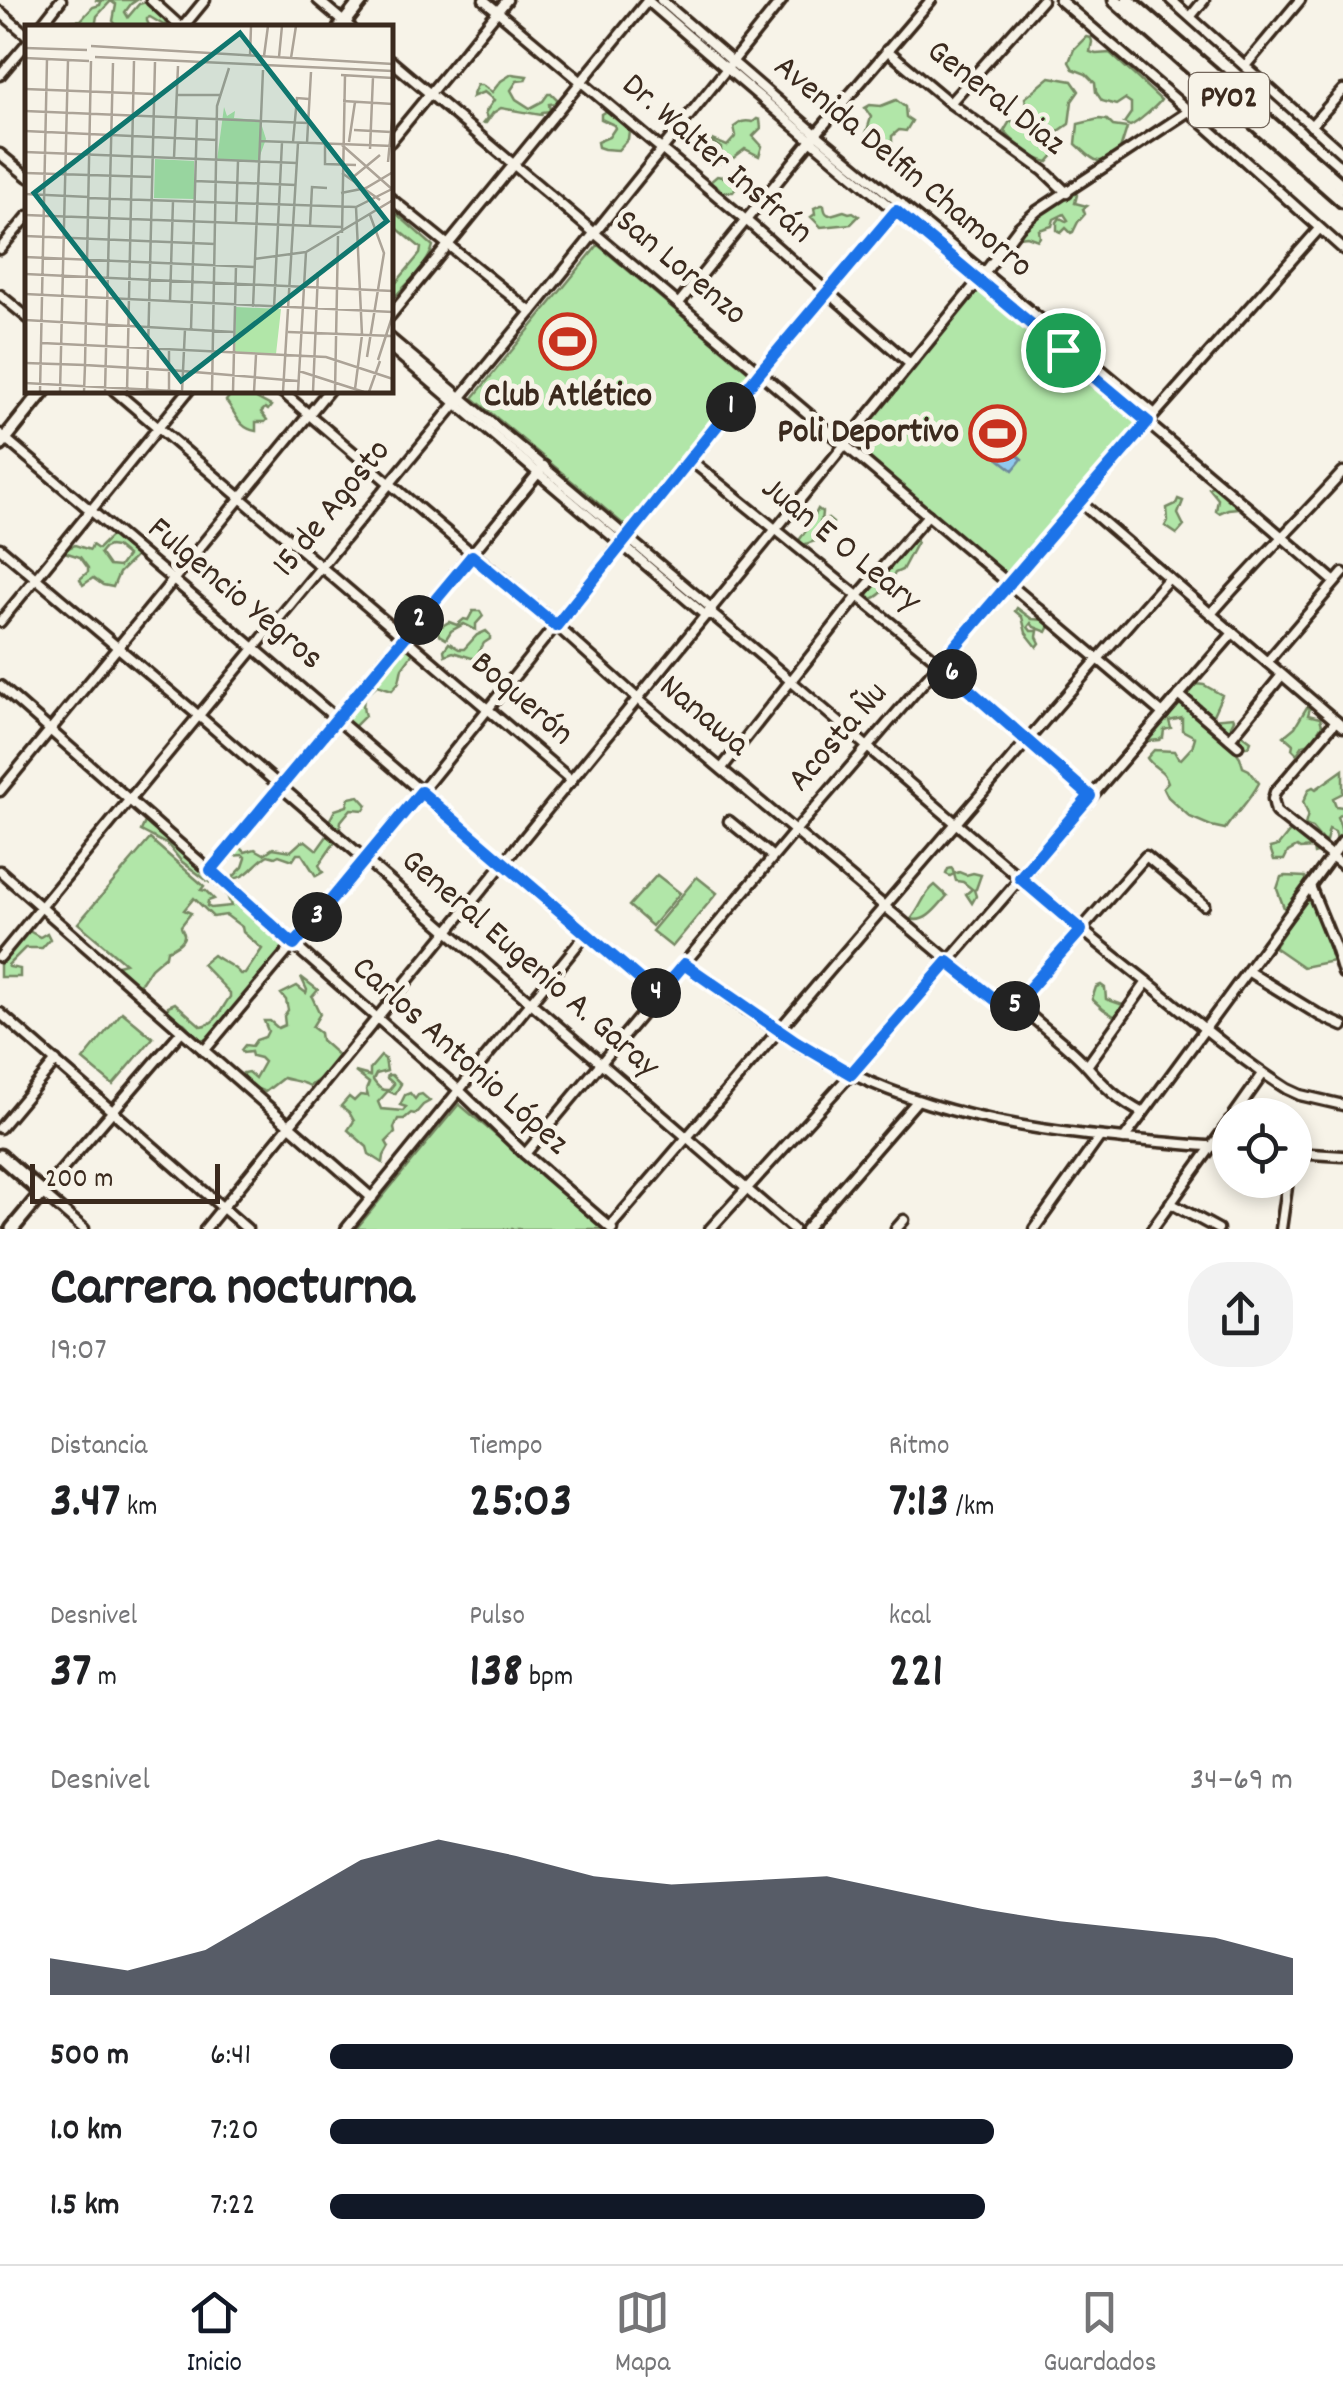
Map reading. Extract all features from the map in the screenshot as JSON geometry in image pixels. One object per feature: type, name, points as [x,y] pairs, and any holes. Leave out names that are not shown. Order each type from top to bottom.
[{"type":"highway","points":[[346,25],[362,0]]},
{"type":"highway","name":"PY02","points":[[1115,0],[1343,201]]},
{"type":"highway","name":"PY02","points":[[1128,0],[1343,187]]},
{"type":"highway","points":[[2,439],[42,392]]},
{"type":"highway","points":[[0,1156],[42,1193],[12,1229]]},
{"type":"street","points":[[42,25],[61,0]]},
{"type":"street","points":[[150,0],[179,25]]},
{"type":"street","points":[[184,25],[205,0]]},
{"type":"street","points":[[318,0],[344,25]]},
{"type":"street","name":"Dr. Walter Insfrán","points":[[484,0],[910,364]]},
{"type":"street","points":[[392,140],[506,0]]},
{"type":"street","points":[[392,314],[648,0]]},
{"type":"street","name":"Avenida Delfin Chamorro","points":[[648,0],[1152,418],[1335,582]]},
{"type":"street","name":"Avenida Delfin Chamorro","points":[[660,0],[728,65]]},
{"type":"street","name":"15 de Agosto","points":[[0,957],[531,312],[782,0]]},
{"type":"street","points":[[678,303],[931,0]]},
{"type":"street","points":[[950,103],[1042,0]]},
{"type":"street","points":[[1060,0],[1343,249]]},
{"type":"street","points":[[1171,0],[1343,154]]},
{"type":"street","points":[[1190,16],[1204,0]]},
{"type":"street","points":[[1245,66],[1300,0]]},
{"type":"street","points":[[0,12],[25,36]]},
{"type":"street","points":[[0,75],[25,43]]},
{"type":"street","name":"General Diaz","points":[[887,50],[1067,193]]},
{"type":"street","name":"San Lorenzo","points":[[392,62],[1163,714]]},
{"type":"street","points":[[1312,126],[1343,90]]},
{"type":"street","points":[[205,1229],[710,613],[1019,227],[1189,111]]},
{"type":"street","points":[[0,154],[25,175]]},
{"type":"street","points":[[392,200],[531,312]]},
{"type":"street","points":[[204,1051],[899,208]]},
{"type":"street","points":[[0,250],[25,220]]},
{"type":"street","name":"Acosta Ñu","points":[[526,1154],[795,830],[1319,229]]},
{"type":"street","points":[[0,295],[25,316]]},
{"type":"street","points":[[392,340],[866,748],[1205,1030],[1263,1074],[1300,1095],[1343,1105]]},
{"type":"street","points":[[392,349],[459,399]]},
{"type":"street","name":"Boquerón","points":[[116,392],[572,781]]},
{"type":"street","points":[[0,622],[187,392]]},
{"type":"street","name":"Nanawa","points":[[282,392],[948,962],[997,1001],[1032,1017],[1112,1093],[1144,1112]]},
{"type":"street","points":[[0,791],[327,392]]},
{"type":"street","name":"Fulgencio Yegros","points":[[2,439],[174,580],[658,995]]},
{"type":"street","name":"Juan E O Leary","points":[[690,459],[940,664],[1090,796]]},
{"type":"street","points":[[211,870],[541,470]]},
{"type":"street","points":[[1211,614],[1343,472]]},
{"type":"street","points":[[1080,502],[1340,724],[1272,799],[1276,812],[1343,865]]},
{"type":"street","points":[[722,768],[858,596],[928,515]]},
{"type":"street","name":"General Eugenio A. Garay","points":[[0,548],[793,1229]]},
{"type":"street","points":[[1268,662],[1343,573]]},
{"type":"street","points":[[611,1228],[883,906],[1169,578]]},
{"type":"street","points":[[710,1229],[851,1074],[1233,633]]},
{"type":"street","points":[[1179,696],[1234,743],[1282,675]]},
{"type":"street","name":"Carlos Antonio López","points":[[0,686],[611,1228]]},
{"type":"street","points":[[729,821],[772,858]]},
{"type":"street","points":[[1124,1138],[1343,841]]},
{"type":"street","points":[[1014,1006],[1146,856],[1204,905]]},
{"type":"street","points":[[0,871],[372,1198]]},
{"type":"street","points":[[1310,886],[1339,947],[1343,973]]},
{"type":"street","points":[[346,1229],[587,934]]},
{"type":"street","points":[[684,964],[819,1056],[851,1074],[917,1101],[1031,1129],[1212,1146]]},
{"type":"street","points":[[1249,972],[1343,1026]]},
{"type":"street","points":[[1087,1066],[1147,982]]},
{"type":"street","points":[[0,1013],[246,1229]]},
{"type":"street","points":[[84,1229],[42,1193],[182,1032]]},
{"type":"street","points":[[0,1128],[56,1061]]},
{"type":"street","points":[[1246,1098],[1263,1074]]},
{"type":"street","points":[[806,1229],[917,1101]]},
{"type":"street","points":[[1034,1229],[1099,1138]]},
{"type":"street","points":[[1152,1229],[1212,1146]]},
{"type":"street","points":[[1312,1154],[1343,1156]]},
{"type":"street","points":[[1281,1229],[1285,1198]]},
{"type":"street","points":[[1170,1204],[1218,1229]]},
{"type":"street","points":[[896,1229],[904,1220]]},
{"type":"green space","points":[[95,0],[137,0],[125,12],[128,17],[146,2],[166,25],[150,17],[149,25],[116,25],[113,21],[116,5],[111,1],[97,16],[95,25],[69,25],[101,2]]},
{"type":"green space","points":[[1086,37],[1091,38],[1090,52],[1110,53],[1161,100],[1133,125],[1124,123],[1131,113],[1131,103],[1125,99],[1116,105],[1102,101],[1095,83],[1069,62],[1074,49]]},
{"type":"green space","points":[[512,74],[527,76],[511,90],[516,99],[530,108],[552,94],[557,103],[549,104],[550,111],[541,115],[501,108],[483,123],[494,100],[484,92],[472,97],[477,85],[492,92]]},
{"type":"green space","points":[[1050,77],[1072,81],[1079,91],[1072,101],[1069,124],[1059,131],[1058,137],[1028,111],[1025,98]]},
{"type":"green space","points":[[896,100],[912,121],[906,131],[899,130],[892,136],[890,150],[867,142],[871,117],[865,108]]},
{"type":"green space","points":[[606,111],[615,114],[629,131],[628,139],[618,150],[598,147],[597,142],[609,137],[615,128],[601,119]]},
{"type":"green space","points":[[757,119],[761,128],[753,136],[762,146],[759,156],[745,149],[721,162],[721,148],[713,140],[727,146],[736,136],[734,127]]},
{"type":"green space","points":[[1099,119],[1127,128],[1118,156],[1104,161],[1095,160],[1076,144],[1078,124]]},
{"type":"green space","points":[[1010,121],[1028,124],[1042,133],[1055,154],[1048,162],[1029,154],[1004,131]]},
{"type":"green space","points":[[739,172],[742,180],[733,192],[710,186],[717,176]]},
{"type":"green space","points":[[1074,190],[1075,203],[1087,206],[1073,232],[1066,228],[1061,233],[1057,230],[1060,218],[1068,220],[1064,214],[1054,219],[1052,226],[1039,230],[1038,240],[1016,235],[1044,211]]},
{"type":"green space","points":[[821,205],[828,214],[844,211],[859,216],[851,224],[821,227],[811,217],[814,208]]},
{"type":"green space","points":[[392,210],[433,246],[421,268],[392,299],[392,288],[421,248],[392,227]]},
{"type":"green space","points":[[598,245],[751,374],[629,529],[473,398]]},
{"type":"green space","name":"Poli Deportivo","points":[[979,280],[1018,313],[1024,309],[1038,324],[1034,324],[1148,422],[1009,579],[849,446]]},
{"type":"green space","points":[[235,392],[271,406],[261,412],[267,420],[256,422],[256,431],[241,423],[226,401]]},
{"type":"green space","points":[[1214,484],[1235,500],[1239,508],[1216,511],[1218,499],[1209,488]]},
{"type":"green space","points":[[1178,499],[1183,501],[1178,514],[1184,526],[1177,534],[1165,526],[1167,508]]},
{"type":"green space","points":[[818,509],[822,512],[821,521],[828,519],[833,523],[831,530],[820,523],[815,541],[800,546],[797,543]]},
{"type":"green space","points":[[110,532],[134,549],[135,557],[119,573],[113,587],[93,578],[83,585],[80,579],[88,568],[80,557],[61,551],[75,545],[98,549],[112,535]],"holes":[[[109,546],[127,556],[119,567],[109,566],[100,553]]]},
{"type":"green space","points":[[913,537],[917,542],[902,570],[872,599],[867,587]]},
{"type":"green space","points":[[1017,608],[1032,619],[1046,620],[1050,626],[1047,632],[1031,623],[1028,627],[1038,631],[1037,647],[1026,633]]},
{"type":"green space","points":[[473,611],[480,611],[483,616],[476,630],[464,624],[446,639],[439,635],[437,629],[449,622],[457,625],[468,620]]},
{"type":"green space","points":[[486,631],[490,639],[475,659],[453,652],[445,655],[449,643],[464,649]]},
{"type":"green space","points":[[406,648],[413,653],[402,668],[399,682],[392,690],[377,685],[369,692],[363,702],[365,716],[351,730],[346,714],[375,675]]},
{"type":"green space","points":[[1196,684],[1222,695],[1211,719],[1233,717],[1232,733],[1239,732],[1251,741],[1246,747],[1236,738],[1232,746],[1243,767],[1259,783],[1225,829],[1190,817],[1168,797],[1163,787],[1168,782],[1166,778],[1147,758],[1154,750],[1174,751],[1181,759],[1192,747],[1195,737],[1182,730],[1182,718],[1169,721],[1171,728],[1164,730],[1159,740],[1149,741],[1146,735],[1163,723],[1163,716],[1168,717],[1178,698]]},
{"type":"green space","points":[[1307,707],[1308,715],[1320,718],[1322,725],[1311,743],[1303,745],[1297,754],[1284,736],[1295,727]]},
{"type":"green space","points":[[1343,770],[1343,793],[1333,798],[1336,806],[1343,807],[1337,817],[1340,842],[1329,829],[1323,841],[1305,825],[1308,814],[1303,802],[1309,789],[1316,789]]},
{"type":"green space","points":[[359,796],[367,805],[364,810],[351,809],[340,828],[328,823],[335,810],[347,806],[349,798]]},
{"type":"green space","points":[[145,822],[192,857],[210,877],[209,882],[181,861],[168,845],[141,831]]},
{"type":"green space","points":[[1301,830],[1324,851],[1314,854],[1313,848],[1297,847],[1284,860],[1274,860],[1270,848],[1278,846],[1290,831]]},
{"type":"green space","points":[[327,836],[335,842],[319,865],[323,872],[316,876],[302,854],[293,860],[268,855],[247,873],[231,879],[246,858],[228,856],[232,847],[238,845],[245,852],[255,849],[264,854],[273,848],[291,851],[306,841],[317,850]]},
{"type":"green space","points":[[150,839],[204,886],[201,890],[214,899],[207,906],[231,906],[225,889],[285,944],[279,960],[225,1016],[224,1024],[208,1040],[200,1039],[184,1023],[168,1018],[168,1006],[175,1003],[201,1026],[215,1019],[230,993],[202,964],[213,955],[245,974],[262,949],[242,927],[226,915],[213,917],[194,898],[184,910],[191,913],[181,926],[183,940],[167,950],[138,984],[127,982],[117,965],[125,963],[78,923]]},
{"type":"green space","points":[[954,874],[981,875],[972,903],[966,894],[972,889],[956,881]]},
{"type":"green space","points":[[657,875],[680,893],[652,926],[629,906]]},
{"type":"green space","points":[[1285,876],[1307,880],[1288,908],[1284,908],[1277,889]]},
{"type":"green space","points":[[697,877],[717,893],[672,947],[652,931]]},
{"type":"green space","points":[[935,885],[947,896],[926,917],[911,919],[928,893]]},
{"type":"green space","points":[[1310,893],[1333,961],[1303,967],[1274,947]]},
{"type":"green space","points":[[29,931],[40,937],[47,933],[50,939],[42,948],[25,948],[8,965],[20,969],[20,977],[0,977],[0,961]]},
{"type":"green space","points":[[301,977],[318,990],[312,997],[320,1014],[312,1027],[339,1056],[310,1086],[283,1078],[265,1092],[253,1087],[243,1076],[248,1072],[255,1078],[264,1062],[241,1050],[265,1037],[268,1031],[264,1021],[278,1028],[285,1025],[288,1010],[281,994],[297,986],[306,993]]},
{"type":"green space","points":[[1101,985],[1106,999],[1126,1006],[1117,1018],[1092,999],[1096,987]]},
{"type":"green space","points":[[122,1012],[153,1038],[113,1085],[83,1060]]},
{"type":"green space","points":[[381,1056],[387,1071],[376,1074],[373,1080],[381,1089],[389,1090],[394,1084],[388,1075],[401,1084],[395,1094],[388,1091],[378,1102],[381,1109],[403,1111],[406,1107],[400,1105],[410,1093],[415,1099],[422,1094],[430,1101],[415,1114],[398,1119],[395,1133],[386,1142],[389,1147],[383,1163],[369,1154],[367,1147],[348,1130],[354,1121],[341,1106],[349,1097],[354,1101],[360,1095],[368,1096],[369,1083],[355,1072],[370,1076],[370,1069]]},
{"type":"green space","points":[[459,1104],[606,1229],[356,1229]]},
{"type":"water","points":[[1000,440],[1022,459],[1013,470],[990,452]]},
{"type":"place","name":"Club Atlético","points":[[568,342]]},
{"type":"place","name":"Poli Deportivo","points":[[998,434]]},
{"type":"route","points":[[896,211],[1063,350],[1148,422],[940,664],[1090,796],[1020,878],[1081,930],[1014,1006],[997,1001],[948,962],[851,1074],[795,1041],[684,964],[658,995],[421,792],[294,945],[211,870],[472,556],[556,626],[760,372],[896,211]]}]
